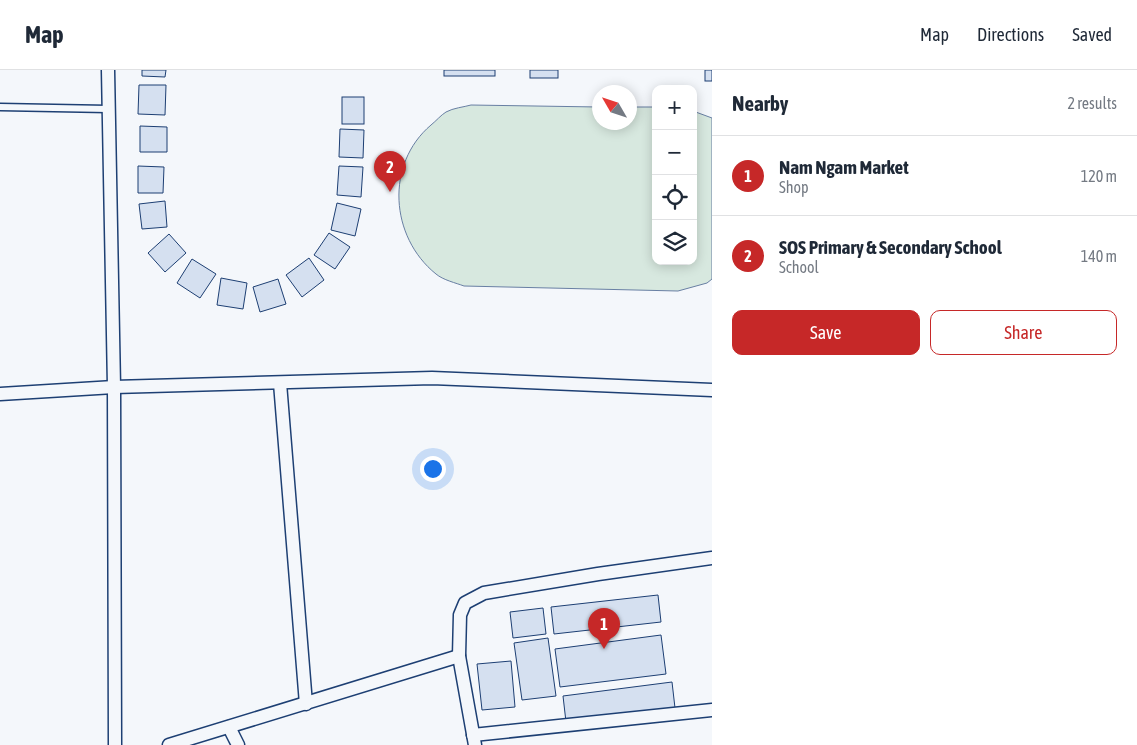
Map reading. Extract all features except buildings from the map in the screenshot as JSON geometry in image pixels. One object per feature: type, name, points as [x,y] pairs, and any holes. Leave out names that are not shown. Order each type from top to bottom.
[{"type":"street","points":[[108,70],[114,387],[115,745]]},
{"type":"street","points":[[0,394],[114,387],[432,378],[712,390]]},
{"type":"street","points":[[280,383],[306,704]]},
{"type":"street","points":[[712,558],[484,593],[465,603],[460,615],[459,656],[474,740],[712,710]]},
{"type":"street","points":[[169,745],[459,656]]},
{"type":"street","points":[[229,727],[238,745]]},
{"type":"lane","points":[[0,107],[108,109]]},
{"type":"shaded area","points":[[471,105],[592,107],[592,130],[637,130],[637,107],[652,107],[652,265],[697,265],[697,112],[712,118],[712,279],[707,283],[678,291],[464,286],[439,276],[421,259],[409,241],[402,221],[399,200],[400,180],[406,160],[416,141],[442,115]]},
{"type":"place","name":"SOS Primary & Secondary School","points":[[390,192]]},
{"type":"place","name":"Nam Ngam Market","points":[[604,649]]}]
